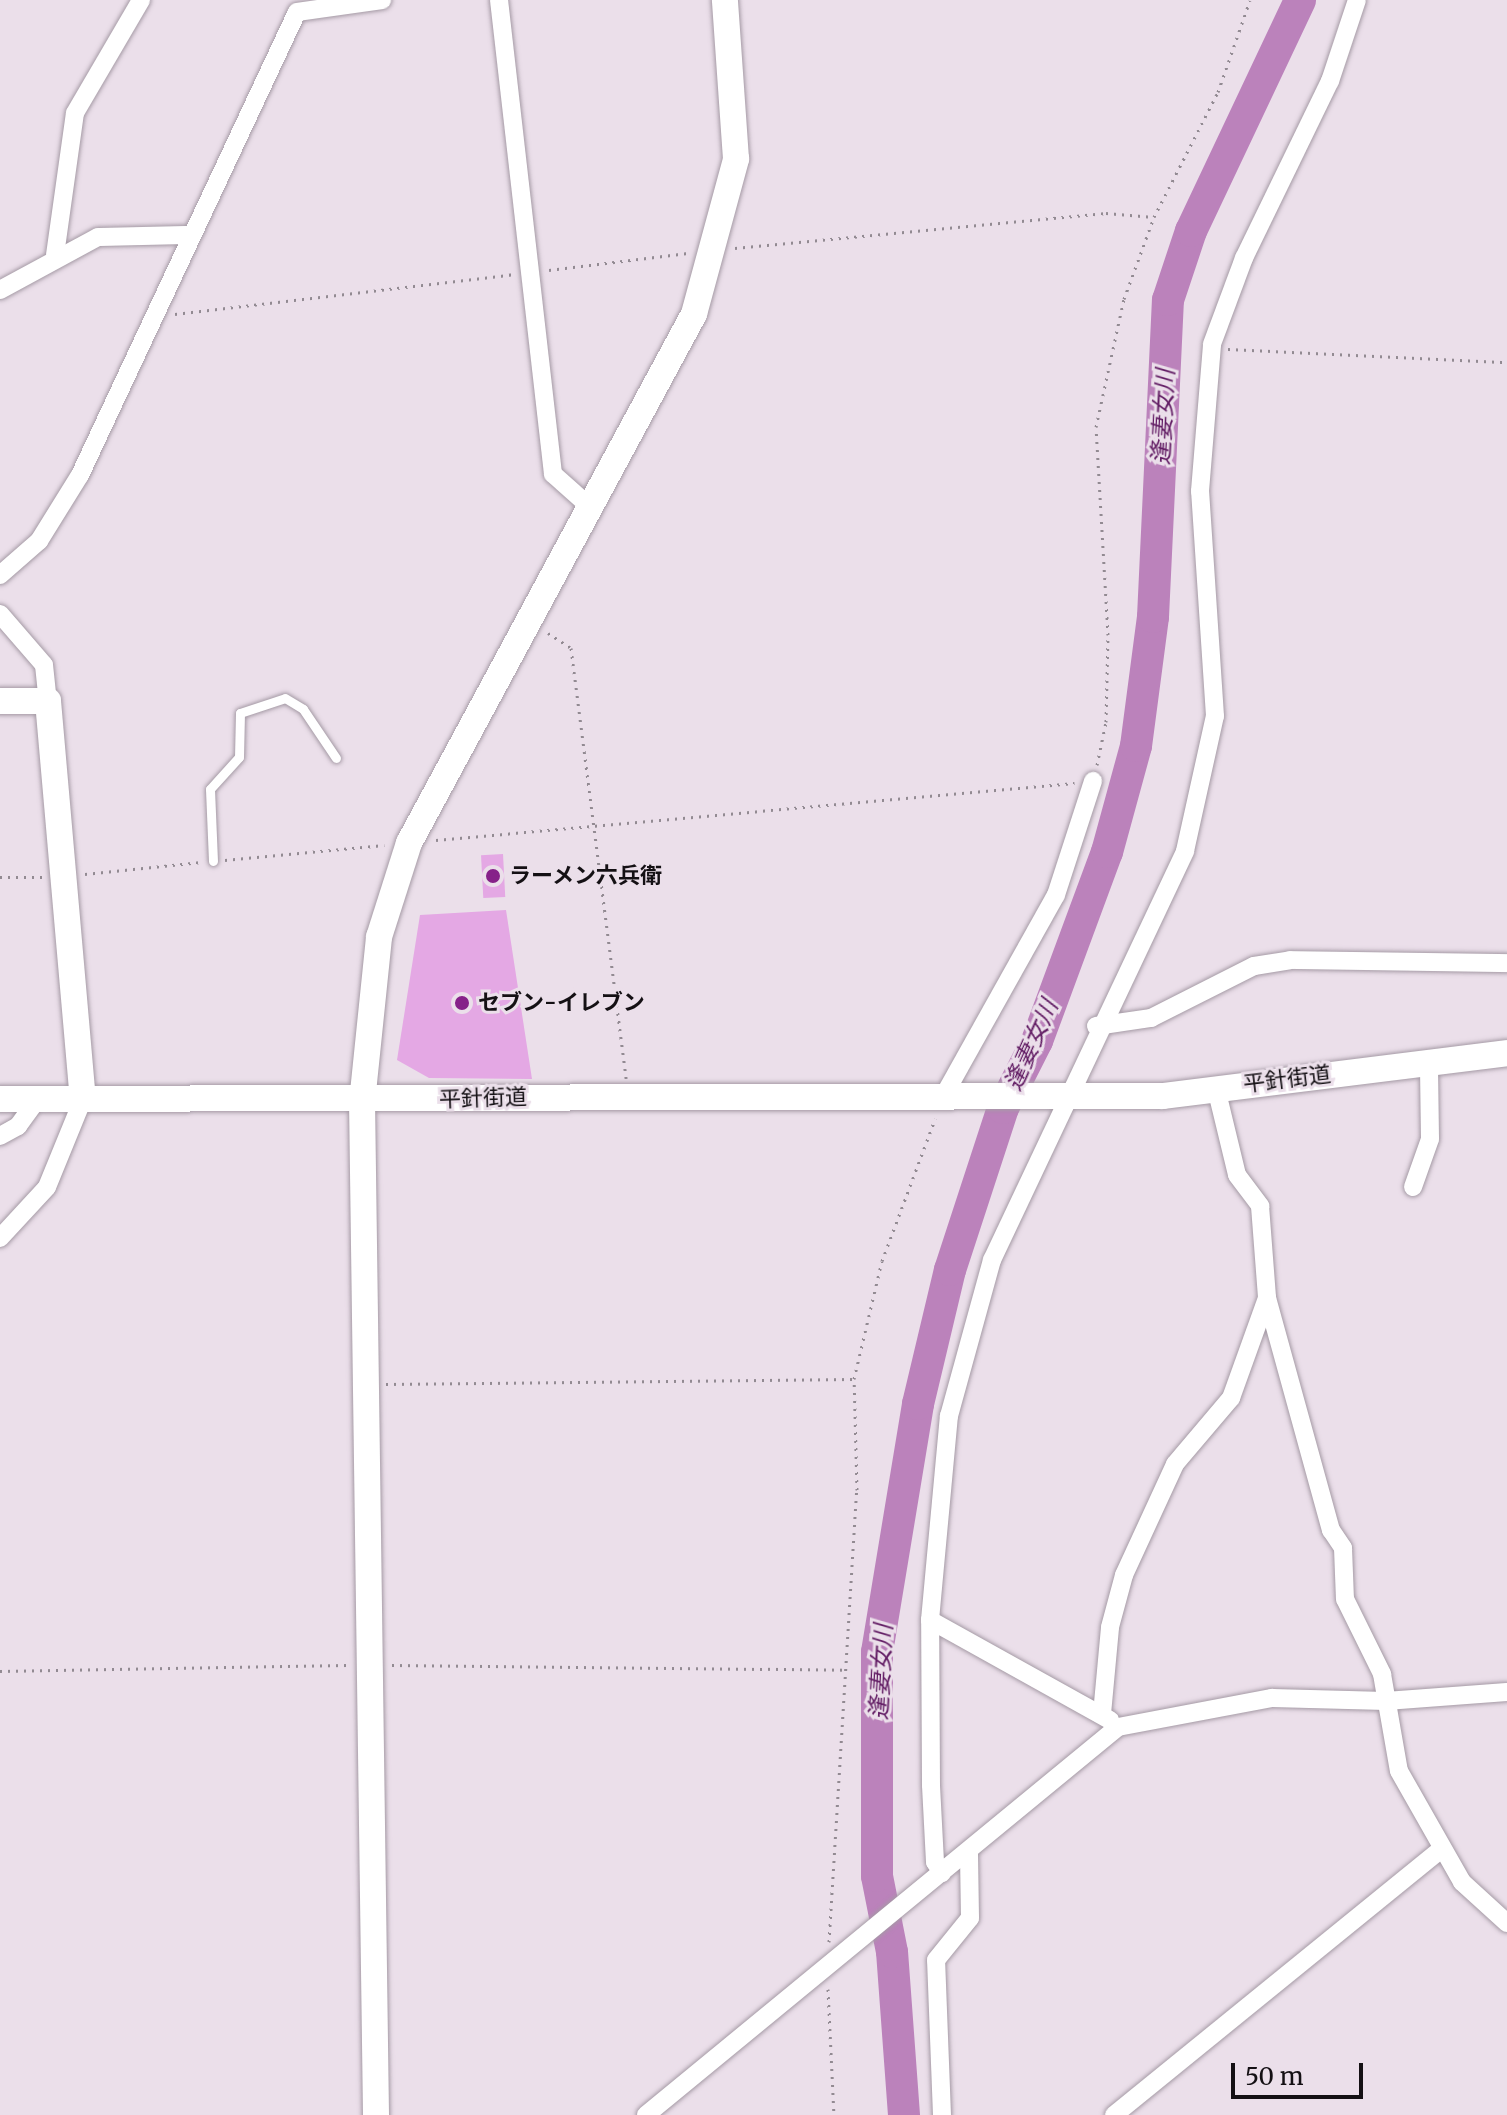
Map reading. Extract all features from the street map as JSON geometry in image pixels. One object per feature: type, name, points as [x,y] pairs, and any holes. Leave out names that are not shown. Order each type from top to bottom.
[{"type":"street","points":[[55,255],[75,113],[141,0]]},
{"type":"street","points":[[0,575],[39,541],[80,475],[157,316],[187,235],[297,12],[382,0]]},
{"type":"street","points":[[499,0],[553,474],[590,507]]},
{"type":"street","points":[[376,2115],[362,1102],[379,937],[409,843],[694,314],[715,250],[736,159],[725,0]]},
{"type":"street","points":[[942,1873],[935,1862],[931,1785],[930,1620],[949,1416],[992,1260],[1096,1026],[1185,851],[1215,716],[1200,491],[1212,344],[1244,258],[1330,81],[1357,0]]},
{"type":"street","points":[[0,290],[55,255],[98,237],[187,235]]},
{"type":"street","points":[[0,614],[44,665],[66,876],[83,1099],[47,1187],[0,1238]]},
{"type":"street","points":[[0,701],[48,701]]},
{"type":"street","points":[[954,1096],[1056,895],[1093,781]]},
{"type":"street","points":[[1096,1026],[1151,1018],[1254,966],[1290,960],[1507,963]]},
{"type":"street","name":"平針街道","points":[[0,1099],[362,1102],[628,1093],[1163,1096],[1507,1053]]},
{"type":"street","points":[[1413,1187],[1430,1139],[1429,1064]]},
{"type":"street","points":[[1216,1088],[1237,1175],[1260,1206],[1267,1298],[1331,1530],[1343,1548],[1345,1599],[1382,1674],[1399,1771],[1440,1850],[1507,1923]]},
{"type":"street","points":[[0,1136],[18,1126],[38,1098]]},
{"type":"street","points":[[1102,1714],[1110,1627],[1124,1575],[1175,1464],[1231,1398],[1267,1298]]},
{"type":"street","points":[[930,1620],[1102,1714],[1118,1727]]},
{"type":"street","points":[[646,2115],[827,1970],[1118,1727],[1272,1698],[1386,1701],[1507,1692]]},
{"type":"street","points":[[1114,2115],[1440,1850]]},
{"type":"street","points":[[942,2115],[936,1960],[970,1918],[969,1852]]},
{"type":"lane","points":[[213,861],[210,789],[239,757],[240,713],[285,698],[303,709],[336,758]]},
{"type":"path","points":[[0,877],[66,876],[1093,781],[1106,722],[1108,635],[1096,427],[1124,299],[1154,217],[1218,92],[1250,0]]},
{"type":"path","points":[[157,316],[715,250],[1106,213],[1154,217]]},
{"type":"path","points":[[1212,344],[1238,352],[1507,362]]},
{"type":"path","points":[[529,621],[571,648],[591,827],[628,1093]]},
{"type":"path","points":[[834,2115],[827,1970],[857,1490],[854,1379],[882,1261],[954,1096]]},
{"type":"path","points":[[367,1384],[854,1379]]},
{"type":"path","points":[[0,1671],[371,1665],[847,1670]]},
{"type":"building","name":"ラーメン六兵衛","points":[[503,854],[505,897],[483,898],[481,855]]},
{"type":"building","name":"セブン-イレブン","points":[[506,910],[532,1079],[429,1078],[397,1060],[420,915]]},
{"type":"waterway","name":"逢妻女川","points":[[904,2115],[892,1952],[877,1876],[877,1652],[918,1404],[950,1270],[1003,1108],[1037,1041],[1107,852],[1136,746],[1153,617],[1168,300],[1191,231],[1300,0]]},
{"type":"place","name":"ラーメン六兵衛","points":[[493,876]]},
{"type":"place","name":"セブン-イレブン","points":[[462,1003]]}]
